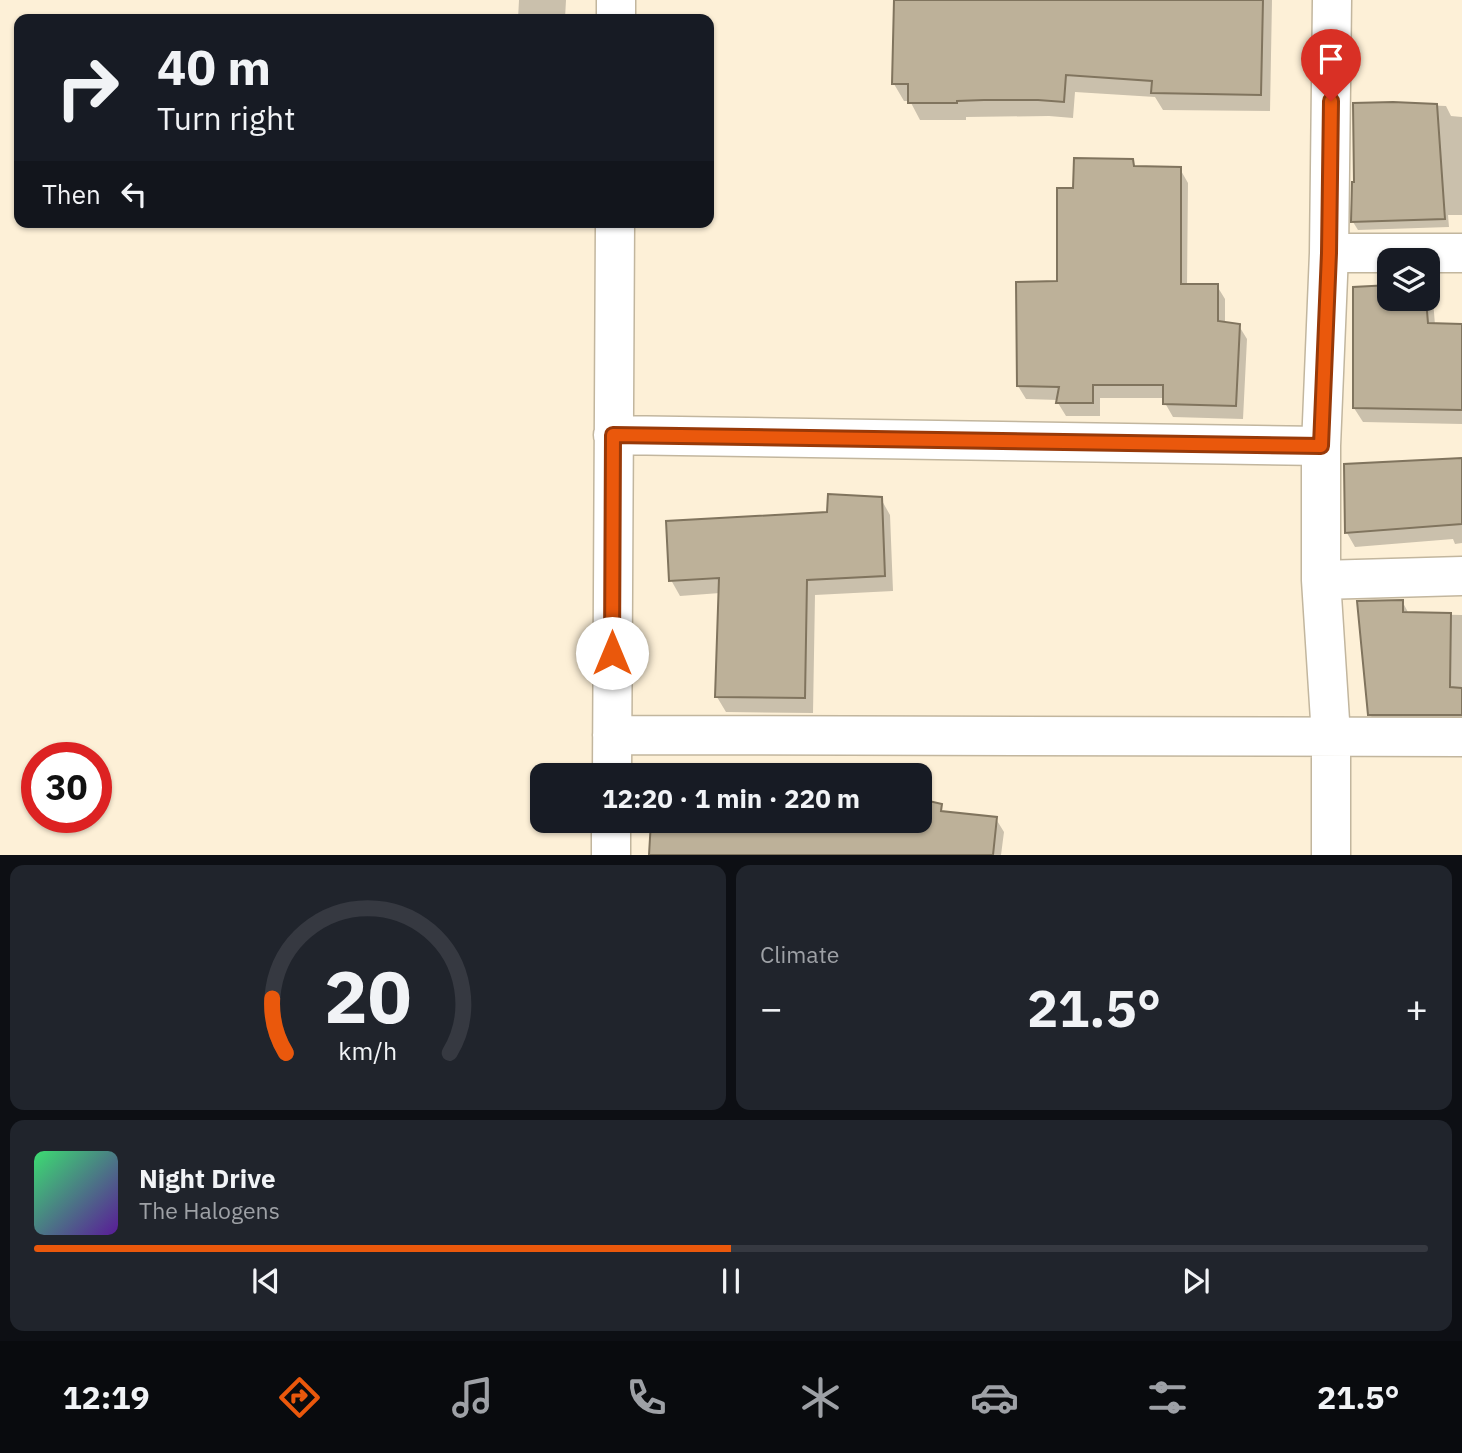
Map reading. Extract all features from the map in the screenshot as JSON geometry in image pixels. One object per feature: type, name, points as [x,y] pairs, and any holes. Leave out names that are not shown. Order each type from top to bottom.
[{"type":"street","points":[[1331,855],[1331,736],[1321,580],[1321,446],[1329,253],[1332,0]]},
{"type":"street","points":[[612,763],[615,228]]},
{"type":"street","points":[[1329,253],[1462,253]]},
{"type":"street","points":[[613,435],[1321,446]]},
{"type":"street","points":[[1321,580],[1462,576]]},
{"type":"street","points":[[612,735],[1462,737]]},
{"type":"street","points":[[611,833],[611,855]]},
{"type":"building","points":[[894,0],[1263,0],[1261,95],[1151,93],[1152,81],[1066,75],[1064,102],[984,100],[908,103],[908,84],[892,84]]},
{"type":"building","points":[[1353,103],[1437,104],[1445,219],[1351,222],[1354,182]]},
{"type":"building","points":[[1074,158],[1133,159],[1134,166],[1181,167],[1181,284],[1218,284],[1218,321],[1240,324],[1236,406],[1163,404],[1163,385],[1093,385],[1093,403],[1056,403],[1059,387],[1017,386],[1016,282],[1057,281],[1057,188],[1073,188]]},
{"type":"building","points":[[1377,286],[1377,311],[1427,311],[1428,323],[1462,324],[1462,410],[1353,408],[1353,287]]},
{"type":"building","points":[[1462,458],[1462,524],[1345,533],[1344,464]]},
{"type":"building","points":[[828,494],[882,497],[885,576],[807,580],[805,698],[715,697],[719,578],[669,581],[666,521],[827,512]]},
{"type":"building","points":[[1403,600],[1403,612],[1451,613],[1450,687],[1462,688],[1462,715],[1368,715],[1357,601]]},
{"type":"building","points":[[932,802],[942,804],[941,811],[997,817],[993,855],[649,855],[650,833],[932,833]]},
{"type":"route","points":[[612,653],[613,435],[1321,446],[1329,253],[1331,101]]}]
